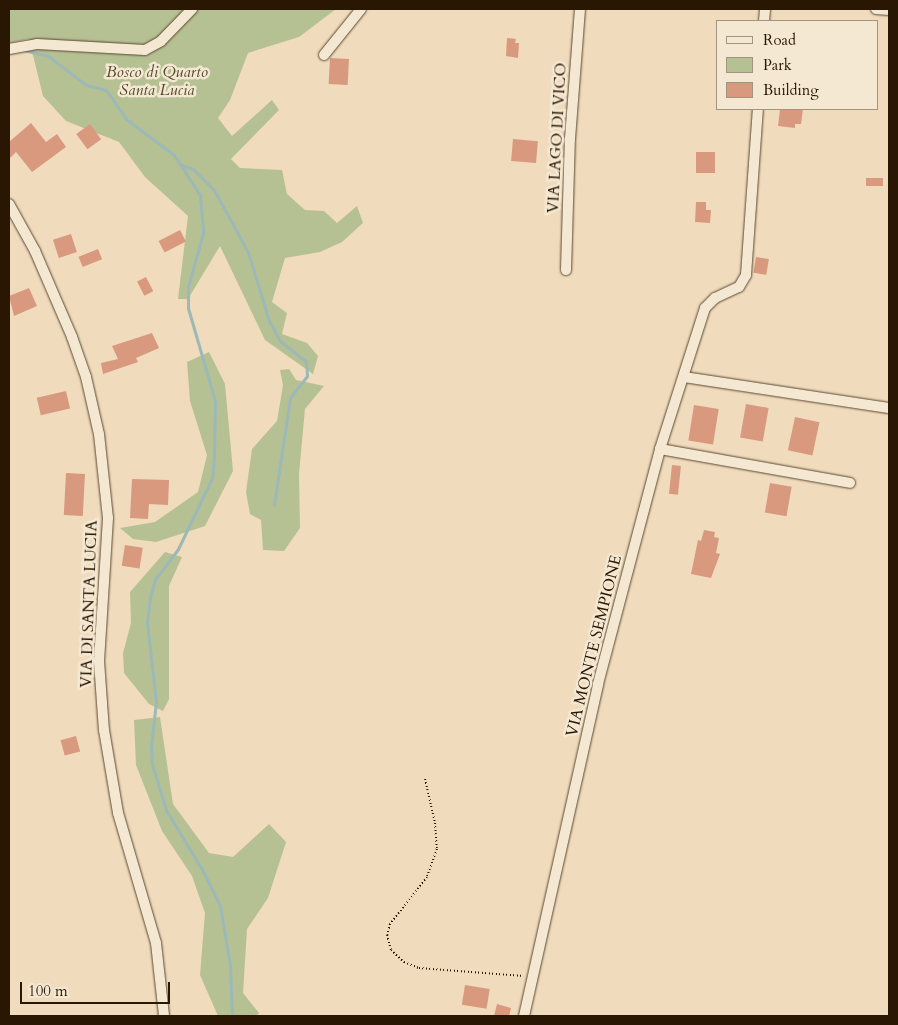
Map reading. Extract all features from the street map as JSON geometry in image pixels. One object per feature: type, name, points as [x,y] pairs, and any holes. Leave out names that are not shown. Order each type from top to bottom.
[{"type":"street","points":[[11,48],[44,44],[141,51],[157,44],[192,9]]},
{"type":"street","points":[[324,55],[361,9]]},
{"type":"street","name":"VIA LAGO DI VICO","points":[[566,270],[570,139],[580,9]]},
{"type":"street","points":[[876,9],[889,10]]},
{"type":"street","name":"VIA MONTE SEMPIONE","points":[[524,1016],[598,684],[660,449],[703,312],[711,300],[739,287],[746,275],[758,110]]},
{"type":"street","name":"VIA DI SANTA LUCIA","points":[[9,204],[41,262],[72,337],[86,377],[99,434],[108,518],[99,653],[104,730],[118,813],[156,943],[164,1016]]},
{"type":"street","points":[[684,377],[889,408]]},
{"type":"street","points":[[660,449],[850,483]]},
{"type":"path","points":[[425,779],[437,831],[436,854],[424,882],[390,924],[387,941],[391,950],[404,962],[419,968],[534,976]]},
{"type":"green space","name":"Bosco di Quarto Santa Lucia","points":[[9,9],[336,9],[299,37],[248,53],[230,100],[218,118],[232,136],[272,100],[279,110],[231,159],[240,168],[282,170],[287,194],[305,210],[324,211],[337,223],[357,206],[363,223],[342,242],[320,252],[285,258],[272,302],[287,313],[282,334],[307,343],[318,356],[313,374],[265,340],[220,246],[188,299],[178,299],[188,216],[145,177],[119,142],[66,121],[43,96],[29,39],[9,43]]},
{"type":"green space","points":[[209,352],[225,384],[233,471],[205,526],[156,542],[133,539],[120,528],[155,522],[198,492],[207,455],[190,401],[187,362]]},
{"type":"green space","points":[[289,369],[296,380],[324,386],[305,409],[299,474],[300,528],[284,551],[263,550],[261,520],[250,514],[246,492],[252,449],[277,421],[283,385],[280,370]]},
{"type":"green space","points":[[165,552],[182,557],[169,586],[169,699],[163,711],[149,704],[124,673],[123,653],[131,623],[130,592]]},
{"type":"green space","points":[[160,717],[173,804],[209,853],[233,857],[269,824],[286,842],[268,898],[247,929],[243,993],[259,1013],[256,1016],[218,1016],[200,975],[205,913],[192,876],[162,831],[136,765],[134,720]]},
{"type":"building","points":[[507,38],[516,39],[515,43],[519,43],[518,58],[506,56]]},
{"type":"building","points":[[330,58],[349,59],[348,85],[329,84]]},
{"type":"building","points":[[780,110],[803,110],[801,124],[795,124],[795,128],[778,126]]},
{"type":"building","points":[[31,123],[46,142],[57,134],[66,147],[32,172],[16,152],[9,159],[9,142]]},
{"type":"building","points":[[90,124],[101,139],[87,149],[76,134]]},
{"type":"building","points":[[513,139],[538,141],[536,163],[511,161]]},
{"type":"building","points":[[696,152],[715,152],[715,173],[696,173]]},
{"type":"building","points":[[866,178],[883,178],[883,186],[866,186]]},
{"type":"building","points":[[696,202],[706,202],[706,210],[711,210],[710,223],[695,222]]},
{"type":"building","points":[[180,230],[186,242],[165,252],[159,241]]},
{"type":"building","points":[[71,234],[77,252],[59,258],[53,240]]},
{"type":"building","points":[[98,249],[102,259],[83,267],[79,257]]},
{"type":"building","points":[[756,257],[769,259],[766,275],[753,273]]},
{"type":"building","points":[[146,277],[153,291],[144,296],[137,282]]},
{"type":"building","points":[[29,288],[37,306],[14,316],[9,296]]},
{"type":"building","points":[[152,333],[159,348],[136,358],[138,362],[103,374],[101,363],[118,359],[112,346]]},
{"type":"building","points":[[66,391],[70,409],[41,415],[37,398]]},
{"type":"building","points":[[746,404],[769,408],[763,441],[740,437]]},
{"type":"building","points":[[694,405],[719,409],[713,444],[688,441]]},
{"type":"building","points":[[795,417],[819,422],[812,455],[788,450]]},
{"type":"building","points":[[672,465],[681,466],[678,495],[669,494]]},
{"type":"building","points":[[66,473],[85,474],[83,516],[64,515]]},
{"type":"building","points":[[132,479],[169,480],[168,505],[149,504],[148,519],[130,518]]},
{"type":"building","points":[[770,483],[792,487],[786,516],[765,513]]},
{"type":"building","points":[[704,530],[715,532],[714,537],[719,538],[716,553],[720,554],[711,578],[691,574],[698,540],[701,541]]},
{"type":"building","points":[[125,545],[143,548],[139,569],[122,566]]},
{"type":"building","points":[[76,736],[80,751],[65,756],[61,740]]},
{"type":"building","points":[[465,985],[490,989],[487,1009],[462,1005]]},
{"type":"building","points":[[497,1004],[511,1008],[509,1016],[494,1016]]},
{"type":"waterway","points":[[24,50],[48,56],[86,85],[106,90],[126,119],[174,155],[200,195],[203,233],[188,287],[188,308],[215,401],[214,457],[212,478],[178,549],[155,579],[150,598],[147,622],[156,702],[151,746],[152,764],[166,810],[203,871],[220,906],[230,965],[232,1016]]},
{"type":"waterway","points":[[181,165],[193,169],[214,190],[248,252],[269,321],[280,341],[306,361],[307,376],[290,398],[274,505]]}]
